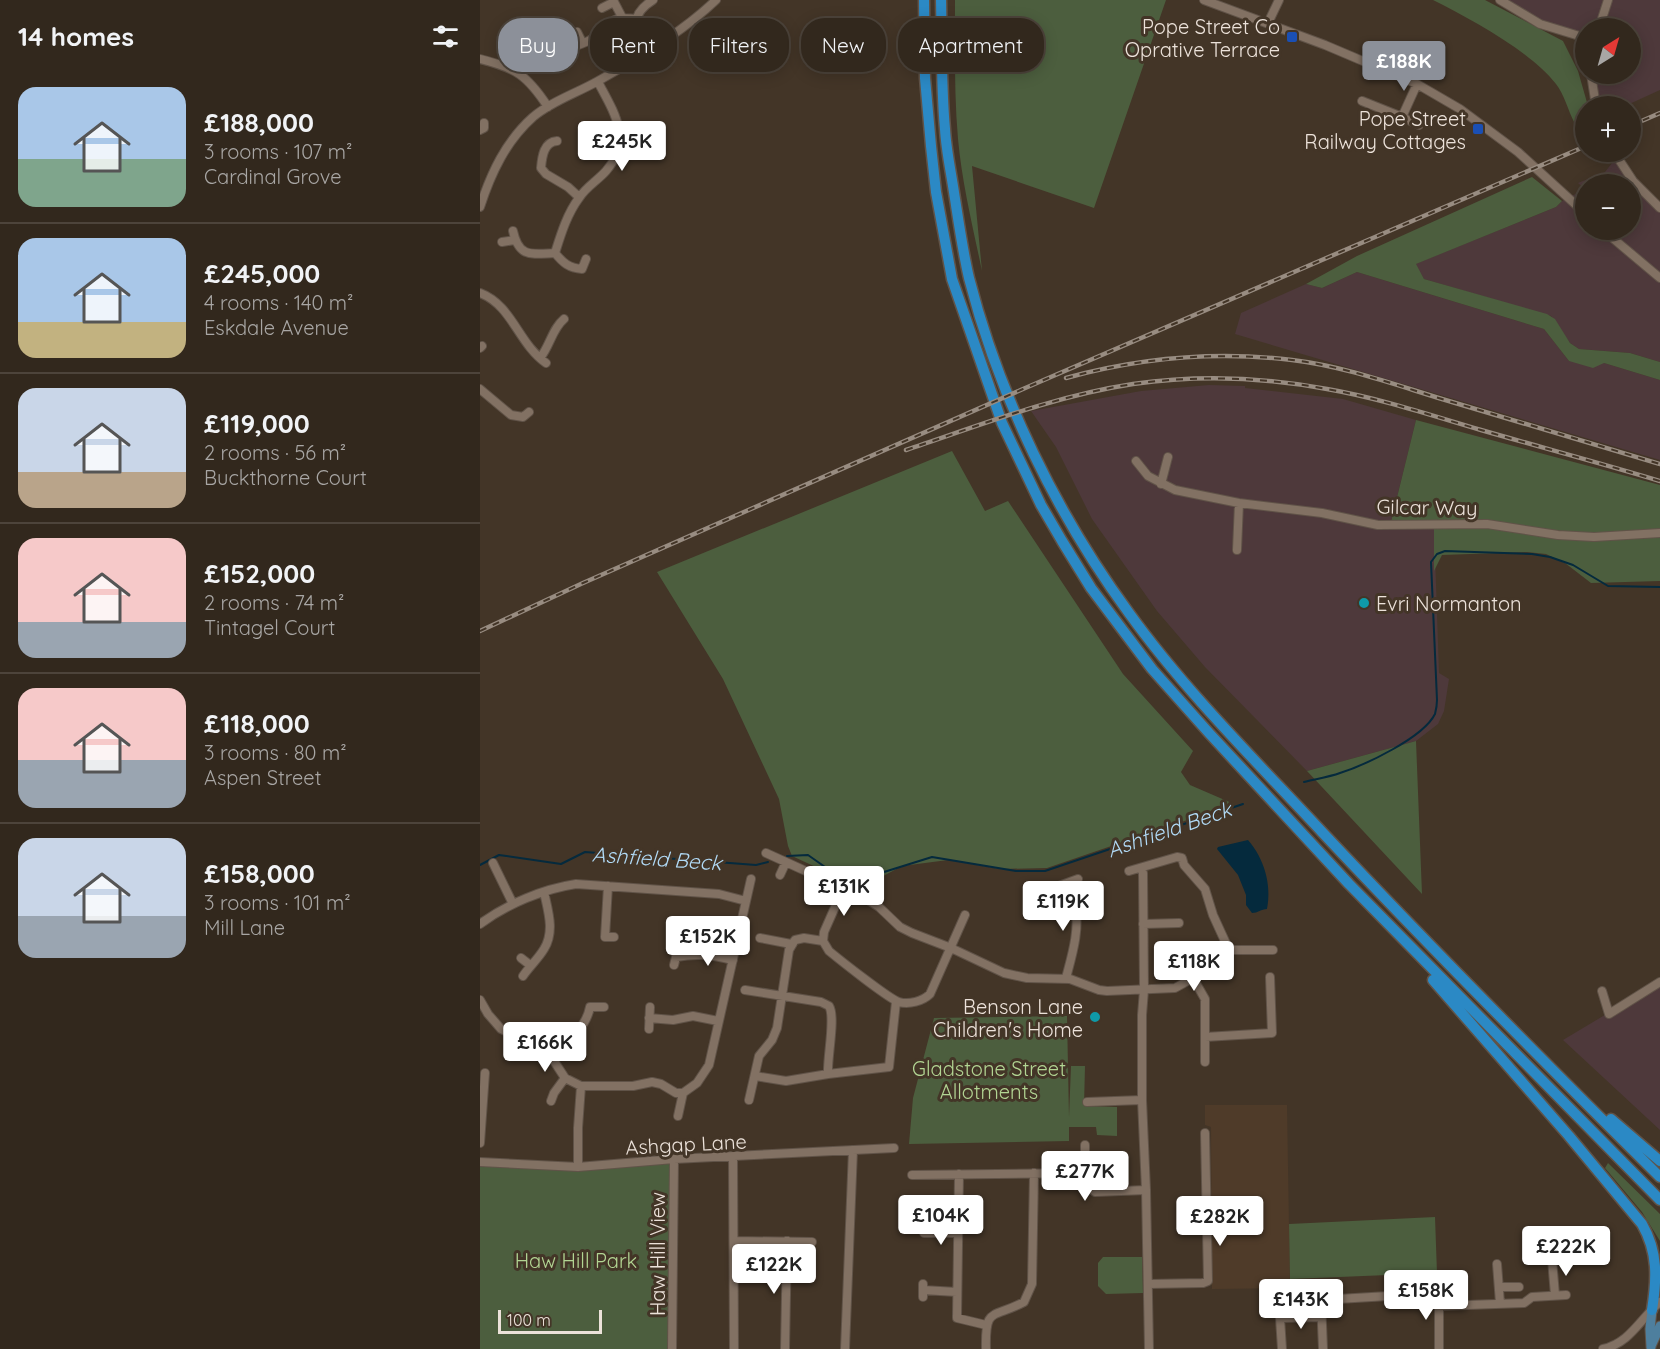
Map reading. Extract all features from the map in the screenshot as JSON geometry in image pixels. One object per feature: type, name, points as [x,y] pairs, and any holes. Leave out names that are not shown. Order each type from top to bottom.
[{"type":"highway","points":[[924,0],[927,100],[936,192],[944,241],[956,290],[1002,423],[1046,514],[1097,596],[1152,669],[1349,884],[1569,1136],[1642,1224],[1649,1237],[1656,1267],[1656,1306]]},
{"type":"highway","points":[[942,0],[945,132],[969,278],[987,339],[1025,436],[1057,500],[1100,571],[1127,611],[1191,689],[1351,863],[1551,1069],[1660,1176]]},
{"type":"highway","points":[[1349,884],[1660,1200]]},
{"type":"highway","points":[[1551,1069],[1660,1161]]},
{"type":"main road","points":[[1651,1348],[1650,1329],[1656,1306]]},
{"type":"main road","points":[[1651,1348],[1660,1326]]},
{"type":"street","points":[[637,18],[644,7],[653,0]]},
{"type":"street","points":[[677,31],[716,0]]},
{"type":"street","points":[[1204,0],[1268,23],[1417,84],[1460,109],[1518,152],[1575,204]]},
{"type":"street","points":[[1268,23],[1279,0]]},
{"type":"street","points":[[1500,0],[1540,24],[1575,35]]},
{"type":"street","points":[[1602,18],[1608,0]]},
{"type":"street","points":[[602,8],[614,1],[622,17]]},
{"type":"street","points":[[578,45],[592,39],[610,22],[622,17],[629,18]]},
{"type":"street","points":[[578,34],[582,42]]},
{"type":"street","points":[[480,59],[498,64]]},
{"type":"street","points":[[518,72],[539,92],[548,106]]},
{"type":"street","points":[[480,207],[492,174],[503,154],[528,123],[548,106],[614,72]]},
{"type":"street","points":[[555,253],[569,214],[579,196],[605,173],[614,161],[620,143],[617,118],[598,82]]},
{"type":"street","points":[[1402,117],[1417,84]]},
{"type":"street","points":[[1362,102],[1419,125]]},
{"type":"street","points":[[532,173],[541,168],[545,149],[552,139]]},
{"type":"street","points":[[1621,162],[1633,181],[1660,208]]},
{"type":"street","points":[[541,168],[546,174],[579,196]]},
{"type":"street","points":[[502,242],[514,235],[519,247],[531,255],[555,253]]},
{"type":"street","points":[[1615,240],[1660,278]]},
{"type":"street","points":[[555,253],[563,264],[576,269],[582,269],[586,259]]},
{"type":"street","points":[[480,293],[495,300],[503,308],[525,343],[543,361],[554,331],[564,319]]},
{"type":"street","points":[[480,389],[511,415],[525,417]]},
{"type":"street","points":[[1161,484],[1168,457]]},
{"type":"street","name":"Gilcar Way","points":[[1136,461],[1148,476],[1175,490],[1239,503],[1323,513],[1378,525],[1487,525],[1558,535],[1594,537],[1660,533]]},
{"type":"street","points":[[1237,550],[1239,503]]},
{"type":"street","points":[[766,853],[872,903],[900,927],[912,933],[1014,976],[1066,978],[1099,990],[1175,988],[1193,978],[1228,950],[1273,950]]},
{"type":"street","points":[[1129,871],[1177,857],[1182,858],[1184,865],[1205,889],[1228,950]]},
{"type":"street","points":[[780,875],[786,862]]},
{"type":"street","points":[[493,863],[513,904]]},
{"type":"street","points":[[1141,868],[1144,990],[1142,1100],[1149,1349]]},
{"type":"street","points":[[480,1000],[501,1029],[543,1049],[550,1055],[565,1078],[581,1086],[633,1086],[652,1082],[661,1084],[676,1093],[683,1093],[697,1083],[709,1065],[752,879]]},
{"type":"street","points":[[1048,890],[1078,879]]},
{"type":"street","points":[[480,924],[513,904],[558,886],[576,884],[719,894],[746,901]]},
{"type":"street","points":[[1066,884],[1075,904],[1076,916],[1075,939],[1066,978]]},
{"type":"street","points":[[608,886],[605,937],[614,937]]},
{"type":"street","points":[[843,889],[824,932],[823,941],[829,951],[896,1002],[911,1002],[930,994],[965,915]]},
{"type":"street","points":[[523,976],[545,947],[549,935],[550,925],[544,892]]},
{"type":"street","points":[[1143,924],[1179,923]]},
{"type":"street","points":[[760,938],[792,944]]},
{"type":"street","points":[[749,1100],[759,1056],[772,1040],[777,1028],[789,950],[799,938],[823,941]]},
{"type":"street","points":[[674,965],[676,957],[694,954],[732,960]]},
{"type":"street","points":[[521,958],[530,965]]},
{"type":"street","points":[[1205,1037],[1272,1033],[1270,977]]},
{"type":"street","points":[[1193,978],[1205,999],[1205,1062]]},
{"type":"street","points":[[1602,991],[1609,1014],[1660,982]]},
{"type":"street","points":[[745,990],[821,1002],[832,1009],[827,1060],[828,1074]]},
{"type":"street","points":[[755,1076],[786,1081],[889,1067],[896,1002]]},
{"type":"street","points":[[550,1055],[570,1040],[583,1025],[590,1006],[604,1007]]},
{"type":"street","points":[[649,1029],[650,1007]]},
{"type":"street","points":[[649,1018],[673,1020],[693,1016],[718,1022]]},
{"type":"street","points":[[480,1143],[485,1073]]},
{"type":"street","points":[[551,1101],[565,1078]]},
{"type":"street","points":[[578,1167],[581,1086]]},
{"type":"street","points":[[678,1116],[683,1093]]},
{"type":"street","points":[[1088,1102],[1142,1100]]},
{"type":"street","points":[[1148,1284],[1208,1281],[1205,1133]]},
{"type":"street","points":[[1085,1145],[1085,1184],[1095,1192],[1146,1190]]},
{"type":"street","name":"Ashgap Lane","points":[[480,1162],[578,1167],[674,1159],[894,1148]]},
{"type":"street","points":[[845,1349],[853,1150]]},
{"type":"street","points":[[733,1157],[734,1349]]},
{"type":"street","name":"Haw Hill View","points":[[672,1349],[674,1159]]},
{"type":"street","points":[[986,1349],[986,1325],[994,1314],[1024,1302],[1032,1284],[1034,1173]]},
{"type":"street","points":[[912,1175],[1084,1173]]},
{"type":"street","points":[[959,1174],[957,1318],[986,1325]]},
{"type":"street","points":[[924,1233],[958,1233]]},
{"type":"street","points":[[785,1349],[788,1241]]},
{"type":"street","points":[[734,1242],[812,1242]]},
{"type":"street","points":[[1552,1259],[1555,1295]]},
{"type":"street","points":[[1497,1264],[1500,1303]]},
{"type":"street","points":[[1499,1287],[1519,1287]]},
{"type":"street","points":[[923,1290],[957,1292]]},
{"type":"street","points":[[1323,1349],[1321,1300],[1439,1293],[1439,1349]]},
{"type":"street","points":[[1439,1306],[1524,1303],[1532,1297],[1566,1295]]},
{"type":"street","points":[[1603,1349],[1613,1347],[1628,1337],[1656,1306]]},
{"type":"street","points":[[1282,1349],[1280,1318],[1322,1317]]},
{"type":"shaded area","points":[[1500,0],[1660,0],[1660,90],[1641,99],[1641,96],[1594,96],[1593,84],[1641,84],[1641,18],[1575,18],[1575,35],[1560,31]]},
{"type":"shaded area","points":[[1622,162],[1632,174],[1600,174],[1605,172],[1612,163]]},
{"type":"shaded area","points":[[1641,185],[1660,208],[1660,362],[1630,353],[1579,349],[1570,343],[1551,316],[1424,279],[1415,264],[1556,207],[1575,194],[1575,240],[1641,240]]},
{"type":"shaded area","points":[[1357,272],[1544,329],[1569,361],[1604,363],[1660,380],[1660,460],[1235,334],[1241,313],[1306,284],[1322,288]]},
{"type":"shaded area","points":[[1209,385],[1245,386],[1245,388],[1343,399],[1416,420],[1390,526],[1434,525],[1439,673],[1449,679],[1444,711],[1438,724],[1416,741],[1307,771],[1205,667],[1157,611],[1092,519],[1056,447],[1031,411],[1141,391]]},
{"type":"shaded area","points":[[1660,982],[1660,1130],[1563,1040]]},
{"type":"shaded area","points":[[1205,1105],[1287,1105],[1290,1288],[1212,1289],[1211,1127],[1205,1125]]},
{"type":"green space","points":[[955,0],[1166,0],[1094,208],[972,166],[982,271],[960,156],[955,72],[1044,72],[1044,18],[955,18]]},
{"type":"green space","points":[[1433,0],[1485,0],[1563,41],[1575,65],[1575,84],[1582,84],[1585,96],[1575,96],[1575,122],[1559,88],[1545,72],[1516,48],[1482,26]]},
{"type":"green space","points":[[1532,177],[1562,201],[1556,207],[1416,264],[1424,279],[1547,314],[1555,319],[1570,343],[1579,349],[1630,353],[1660,362],[1660,380],[1604,363],[1593,368],[1569,361],[1544,329],[1357,272],[1322,288],[1306,284],[1357,256]]},
{"type":"green space","points":[[1416,420],[1660,485],[1660,581],[1591,583],[1565,563],[1546,554],[1527,552],[1442,555],[1434,571],[1434,525],[1390,526]]},
{"type":"green space","points":[[952,451],[985,511],[1008,501],[1123,674],[1193,751],[1181,772],[1190,785],[1234,804],[1047,868],[1000,869],[948,860],[902,866],[861,888],[792,856],[779,799],[723,679],[657,572]]},
{"type":"green space","points":[[1416,741],[1422,894],[1307,771]]},
{"type":"green space","name":"Gladstone Street Allotments","points":[[1067,1016],[1069,1117],[1071,1066],[1085,1066],[1084,1106],[1117,1107],[1117,1136],[1097,1135],[1096,1127],[1069,1127],[1069,1141],[909,1144],[913,1098],[934,1018]]},
{"type":"green space","name":"Haw Hill Park","points":[[669,1162],[671,1164],[670,1349],[480,1349],[480,1165]]},
{"type":"green space","points":[[1608,1163],[1660,1214],[1660,1241],[1642,1212],[1605,1168]]},
{"type":"green space","points":[[1435,1217],[1437,1273],[1290,1279],[1289,1224]]},
{"type":"green space","points":[[1103,1257],[1142,1257],[1143,1293],[1106,1294],[1098,1286],[1098,1263]]},
{"type":"water","points":[[1248,840],[1262,863],[1268,891],[1267,909],[1252,913],[1246,905],[1246,895],[1238,875],[1217,849]]},
{"type":"waterway","name":"Ashfield Beck","points":[[1304,782],[1340,773],[1392,750],[1419,732],[1435,714],[1437,700],[1431,562],[1437,554],[1445,551],[1532,554],[1573,565],[1608,586],[1660,587]]},
{"type":"waterway","name":"Ashfield Beck","points":[[787,856],[808,855],[835,874],[852,882],[932,857],[1016,871],[1045,871],[1243,804]]},
{"type":"waterway","name":"Ashfield Beck","points":[[480,865],[499,855],[561,864],[585,852],[756,865],[768,862]]},
{"type":"railway","points":[[1641,121],[1660,113]]},
{"type":"railway","points":[[480,631],[583,583],[1023,389],[1575,151]]},
{"type":"railway","points":[[1066,378],[1121,365],[1178,358],[1235,356],[1292,360],[1368,376],[1660,464]]},
{"type":"railway","points":[[906,450],[1018,412],[1104,389],[1157,381],[1206,378],[1279,382],[1366,397],[1660,481]]},
{"type":"place","name":"Pope Street Co Oprative Terrace","points":[[1292,37]]},
{"type":"place","name":"Pope Street Railway Cottages","points":[[1478,129]]},
{"type":"place","name":"Evri Normanton","points":[[1364,603]]},
{"type":"place","name":"Benson Lane Children's Home","points":[[1095,1017]]}]
